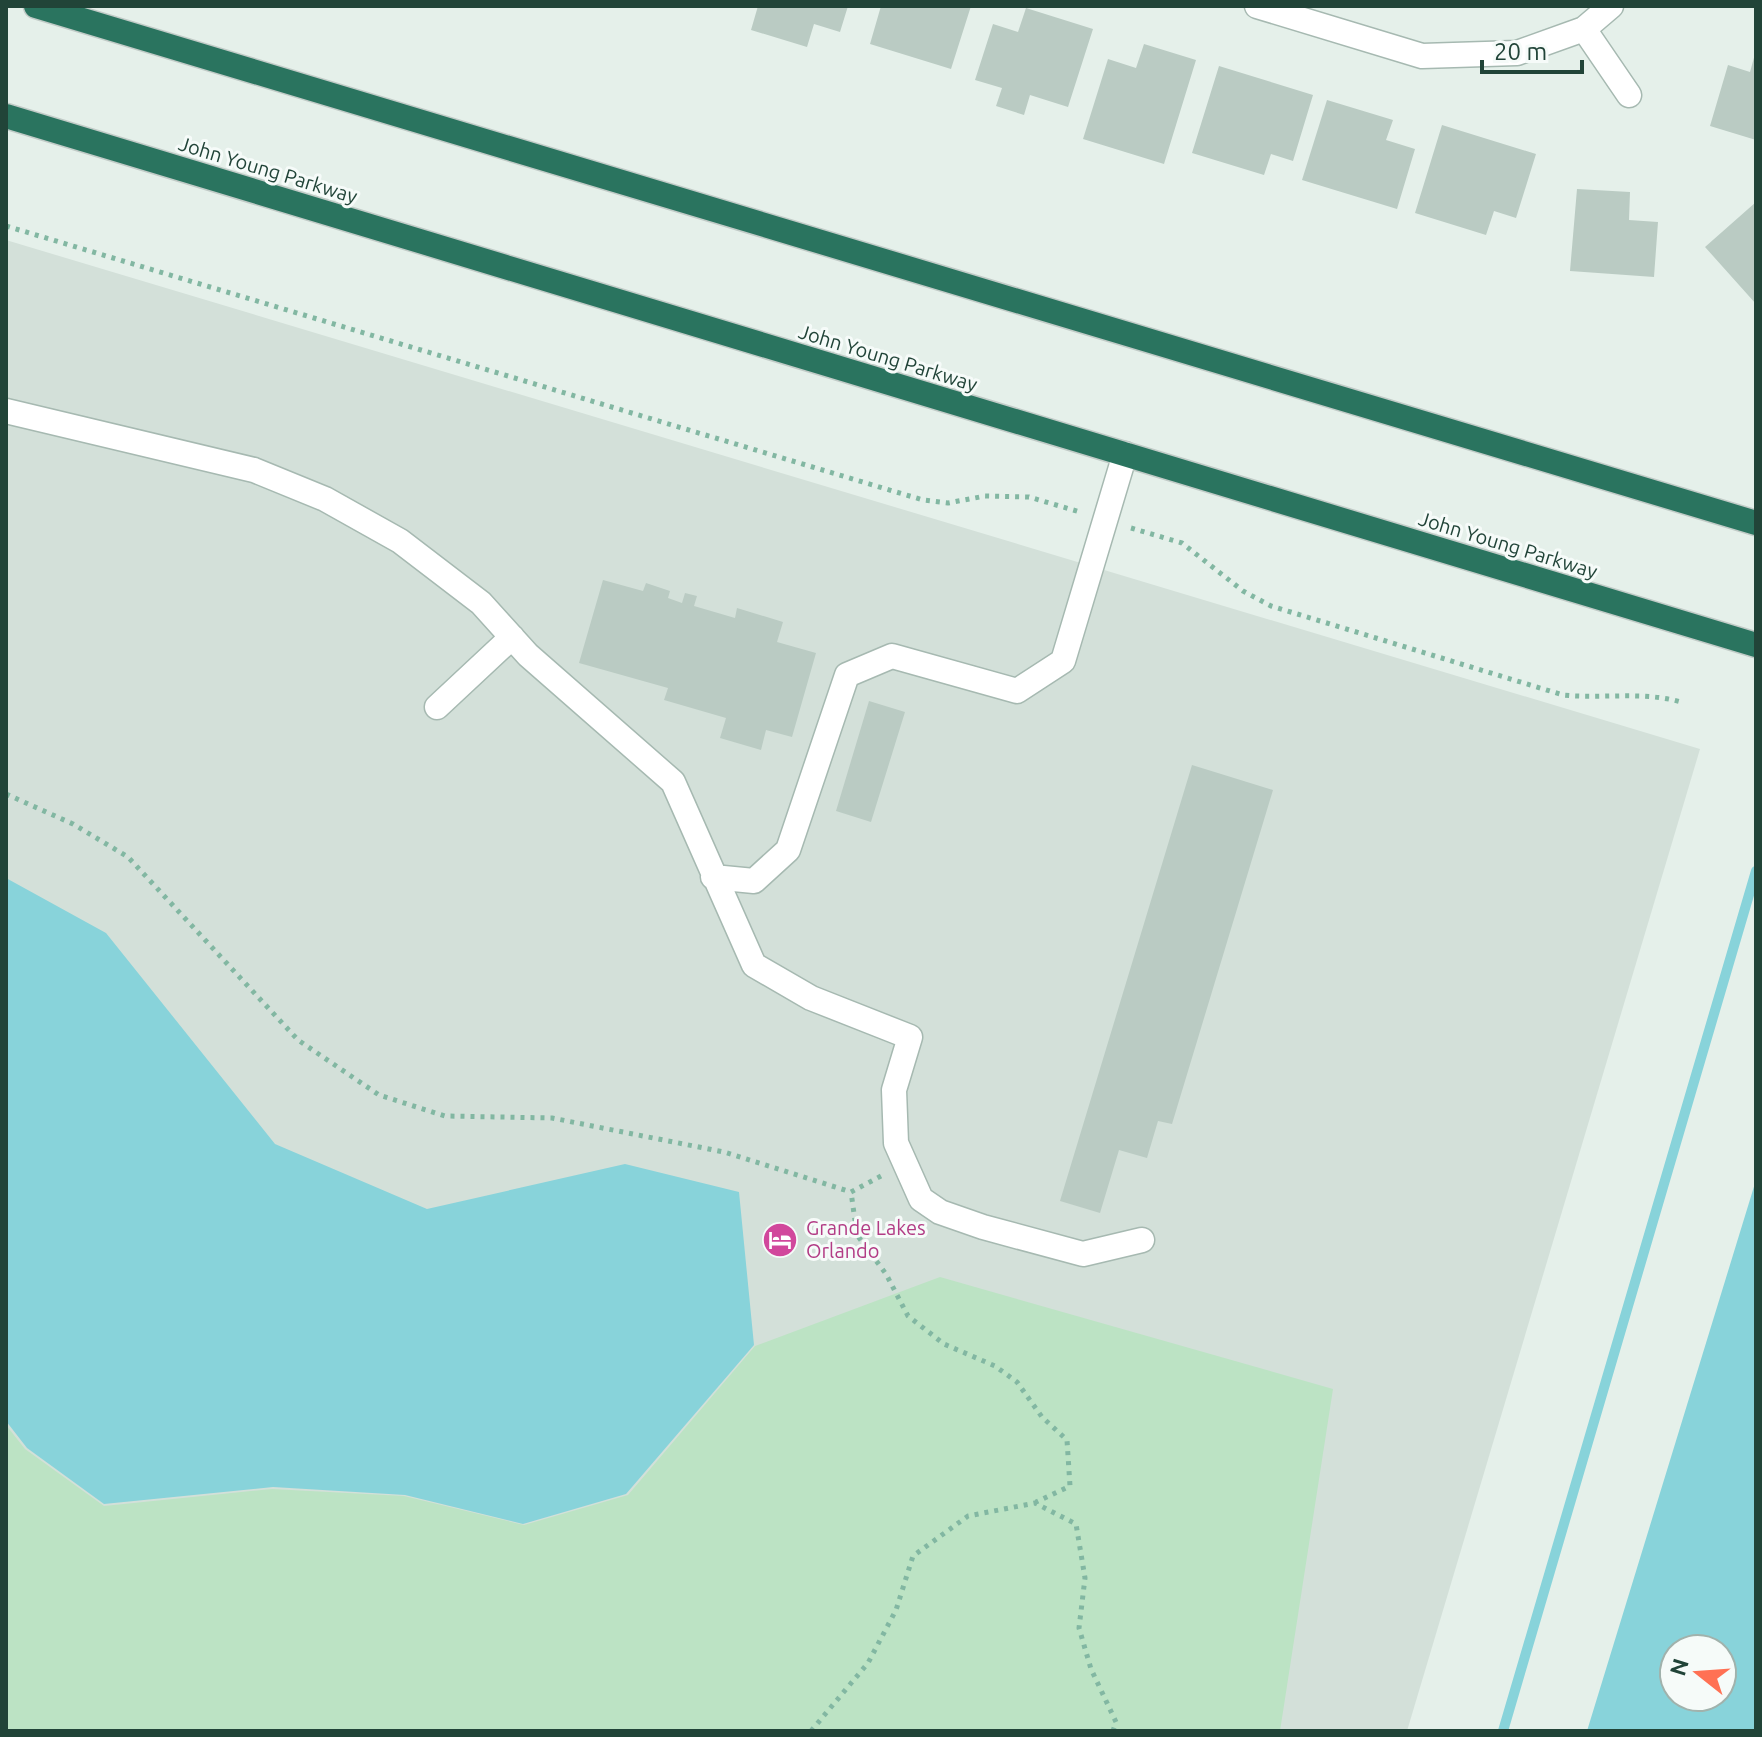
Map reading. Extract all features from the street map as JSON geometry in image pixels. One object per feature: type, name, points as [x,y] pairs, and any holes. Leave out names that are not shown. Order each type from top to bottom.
[{"type":"highway","points":[[36,6],[1756,523]]},
{"type":"highway","name":"John Young Parkway","points":[[6,116],[1756,645]]},
{"type":"street","points":[[1257,6],[1422,56],[1517,53],[1584,29],[1611,6]]},
{"type":"street","points":[[1584,29],[1629,95]]},
{"type":"street","points":[[6,411],[254,470],[325,499],[400,541],[481,603],[528,655],[673,782],[754,965],[811,998],[910,1037],[894,1090],[896,1143],[921,1199],[940,1212],[983,1227],[1083,1254],[1142,1240]]},
{"type":"street","points":[[713,877],[754,881],[788,850],[847,675],[892,656],[1017,691],[1063,661],[1125,454]]},
{"type":"street","points":[[437,707],[512,637]]},
{"type":"path","points":[[6,226],[923,500],[948,503],[985,496],[1029,497],[1106,520],[1182,543],[1243,591],[1271,606],[1563,695],[1593,698],[1659,696],[1681,702]]},
{"type":"path","points":[[6,794],[73,824],[128,857],[298,1040],[379,1095],[445,1116],[552,1118],[724,1152],[851,1192],[905,1164]]},
{"type":"path","points":[[811,1731],[868,1663],[896,1610],[913,1556],[968,1516],[1035,1503],[1070,1486],[1067,1440],[1042,1417],[1017,1382],[995,1366],[944,1344],[908,1316],[886,1274],[857,1235],[851,1192]]},
{"type":"path","points":[[1035,1503],[1076,1524],[1085,1578],[1079,1628],[1091,1669],[1116,1722],[1113,1731]]},
{"type":"shaded area","name":"Grande Lakes Orlando","points":[[6,240],[1700,749],[1407,1731],[6,1731]]},
{"type":"green space","points":[[940,1277],[1333,1389],[1280,1731],[6,1731],[6,1425],[25,1449],[104,1506],[272,1489],[404,1496],[524,1525],[628,1495],[755,1346]]},
{"type":"water","points":[[6,878],[106,933],[275,1144],[427,1209],[625,1164],[739,1192],[754,1345],[626,1494],[523,1524],[405,1495],[273,1487],[104,1504],[27,1448],[6,1421]]},
{"type":"water","points":[[1756,1180],[1756,1731],[1587,1731]]},
{"type":"building","points":[[758,6],[848,6],[840,32],[814,24],[807,47],[751,30]]},
{"type":"building","points":[[881,6],[971,6],[951,69],[870,44]]},
{"type":"building","points":[[1026,8],[1093,29],[1068,107],[1030,95],[1024,115],[996,106],[1002,88],[975,80],[993,24],[1018,32]]},
{"type":"building","points":[[1144,44],[1196,60],[1164,164],[1083,139],[1108,59],[1136,68]]},
{"type":"building","points":[[1755,54],[1756,140],[1710,126],[1728,65],[1750,72]]},
{"type":"building","points":[[1219,66],[1313,95],[1293,161],[1271,154],[1264,175],[1192,153]]},
{"type":"building","points":[[1327,100],[1393,120],[1386,140],[1415,149],[1397,209],[1302,180]]},
{"type":"building","points":[[1442,125],[1536,154],[1516,218],[1494,211],[1486,235],[1415,213]]},
{"type":"building","points":[[1577,189],[1630,192],[1629,220],[1658,222],[1654,277],[1570,271]]},
{"type":"building","points":[[1756,202],[1756,304],[1705,247]]},
{"type":"building","points":[[603,580],[643,591],[646,583],[670,591],[668,598],[682,603],[685,593],[697,596],[694,606],[735,618],[737,608],[783,622],[777,642],[816,653],[792,737],[766,730],[761,750],[720,738],[726,718],[664,700],[668,688],[579,663]]},
{"type":"building","points":[[869,701],[905,712],[871,822],[836,811]]},
{"type":"building","points":[[1192,765],[1273,790],[1172,1124],[1158,1121],[1147,1158],[1119,1150],[1100,1213],[1060,1201]]},
{"type":"waterway","points":[[1503,1731],[1756,871]]},
{"type":"place","name":"Grande Lakes Orlando","points":[[780,1240]]}]
